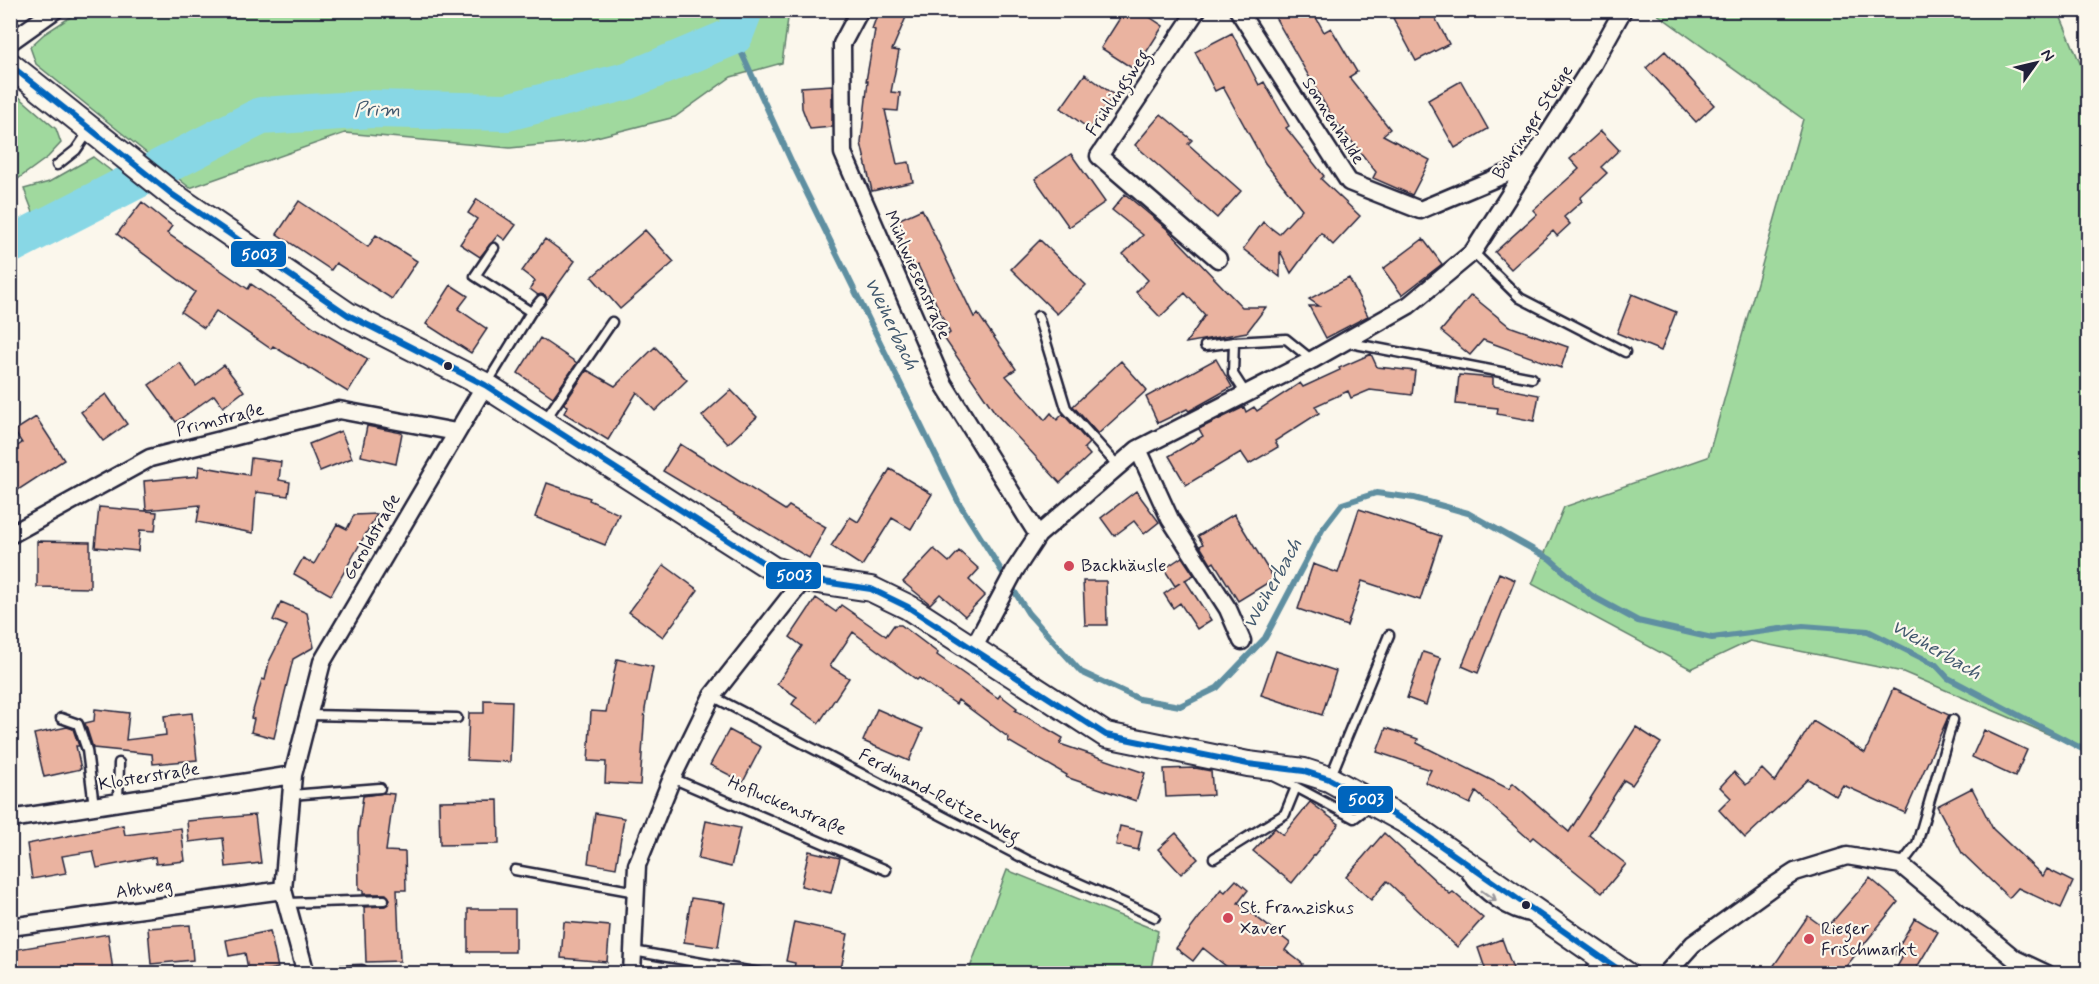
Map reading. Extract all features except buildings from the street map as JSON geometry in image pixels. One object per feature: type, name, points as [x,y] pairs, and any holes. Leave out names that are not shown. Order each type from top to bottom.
[{"type":"street","points":[[10,42],[55,10]]},
{"type":"street","name":"Mühlwiesenstraße","points":[[860,10],[842,44],[843,153],[943,383],[1038,535]]},
{"type":"street","name":"Frühlingsweg","points":[[1197,10],[1099,156],[1218,259]]},
{"type":"street","name":"Sonnenhalde","points":[[1238,10],[1350,182],[1420,210],[1527,165]]},
{"type":"street","name":"Böhringer Steige","points":[[973,649],[1015,570],[1038,535],[1138,449],[1312,360],[1409,305],[1473,252],[1593,64],[1623,10]]},
{"type":"street","points":[[10,65],[173,195],[348,315],[485,386],[773,569],[804,579],[871,589],[908,607],[1106,735],[1248,764],[1304,771],[1329,779],[1375,802],[1452,852],[1545,917],[1599,966],[1626,974]]},
{"type":"street","name":"Geroldstraße","points":[[306,973],[285,896],[293,775],[322,662],[485,386]]},
{"type":"street","name":"Primstraße","points":[[10,535],[150,458],[339,410],[456,432]]},
{"type":"street","points":[[1138,449],[1170,519],[1228,609],[1242,641]]},
{"type":"street","points":[[633,974],[637,865],[672,778],[712,696],[804,579]]},
{"type":"street","name":"Klosterstraße","points":[[10,819],[293,775]]},
{"type":"street","points":[[1666,974],[1693,944],[1795,872],[1846,856],[1901,865],[2015,959],[2047,974]]},
{"type":"street","name":"Abtweg","points":[[10,927],[285,896]]},
{"type":"lane","points":[[57,165],[76,150],[89,130]]},
{"type":"lane","points":[[494,248],[475,276],[531,312]]},
{"type":"lane","points":[[1473,252],[1520,298],[1625,352]]},
{"type":"lane","points":[[485,386],[531,312],[541,300]]},
{"type":"lane","points":[[1038,316],[1066,408],[1118,466]]},
{"type":"lane","points":[[543,423],[612,322]]},
{"type":"lane","points":[[1205,346],[1286,339],[1312,360]]},
{"type":"lane","points":[[1234,342],[1233,374],[1246,394]]},
{"type":"lane","points":[[1344,342],[1532,378]]},
{"type":"lane","points":[[1329,779],[1389,635]]},
{"type":"lane","name":"Ferdinand-Reitze-Weg","points":[[712,696],[1029,861],[1155,916]]},
{"type":"lane","points":[[309,715],[457,718]]},
{"type":"lane","points":[[61,718],[78,724],[87,750],[94,806]]},
{"type":"lane","points":[[1901,865],[1917,844],[1953,720]]},
{"type":"lane","points":[[118,802],[119,763]]},
{"type":"lane","points":[[1248,764],[1354,818],[1375,802]]},
{"type":"lane","name":"Hofluckenstraße","points":[[672,778],[886,870]]},
{"type":"lane","points":[[1214,858],[1285,814],[1296,787]]},
{"type":"lane","points":[[291,795],[380,788]]},
{"type":"lane","points":[[515,870],[636,891]]},
{"type":"lane","points":[[285,896],[384,900]]},
{"type":"lane","points":[[633,951],[765,974]]},
{"type":"lane","points":[[306,973],[362,970]]},
{"type":"green space","points":[[80,11],[789,11],[782,63],[731,77],[675,117],[581,141],[510,148],[345,133],[190,188],[36,64],[30,47],[44,34]]},
{"type":"green space","points":[[1653,11],[2068,11],[2059,13],[2088,82],[2088,751],[1903,672],[1750,641],[1691,669],[1532,584],[1564,507],[1708,457],[1803,119]]},
{"type":"green space","points":[[10,89],[56,129],[61,143],[48,157],[11,184]]},
{"type":"green space","points":[[93,157],[119,177],[76,198],[66,207],[56,204],[34,215],[24,189],[49,182]]},
{"type":"green space","points":[[1007,870],[1158,931],[1151,969],[1160,973],[968,973]]},
{"type":"water","points":[[119,177],[138,191],[66,223],[71,230],[11,261],[11,227],[56,204],[66,207],[76,198]]},
{"type":"waterway","name":"Prim","points":[[10,245],[261,116],[373,109],[507,112],[627,81],[734,36],[744,10]]},
{"type":"waterway","name":"Weiherbach","points":[[734,36],[793,165],[959,503],[1028,613],[1081,672],[1139,699],[1180,706],[1217,688],[1265,638],[1322,530],[1342,504],[1376,493],[1414,498],[1468,513],[1550,559],[1592,596],[1638,621],[1712,638],[1803,626],[1868,631],[1936,665],[1948,678],[2088,752]]},
{"type":"transit line","name":"5003","points":[[10,65],[173,195],[348,315],[485,385],[773,569],[804,579],[871,589],[908,607],[1106,735],[1248,764],[1304,771],[1329,779],[1407,822],[1625,974]]},
{"type":"place","name":"Backhäusle","points":[[1069,566]]},
{"type":"place","name":"St. Franziskus Xaver","points":[[1228,918]]},
{"type":"place","name":"Rieger Frischmarkt","points":[[1809,939]]}]
